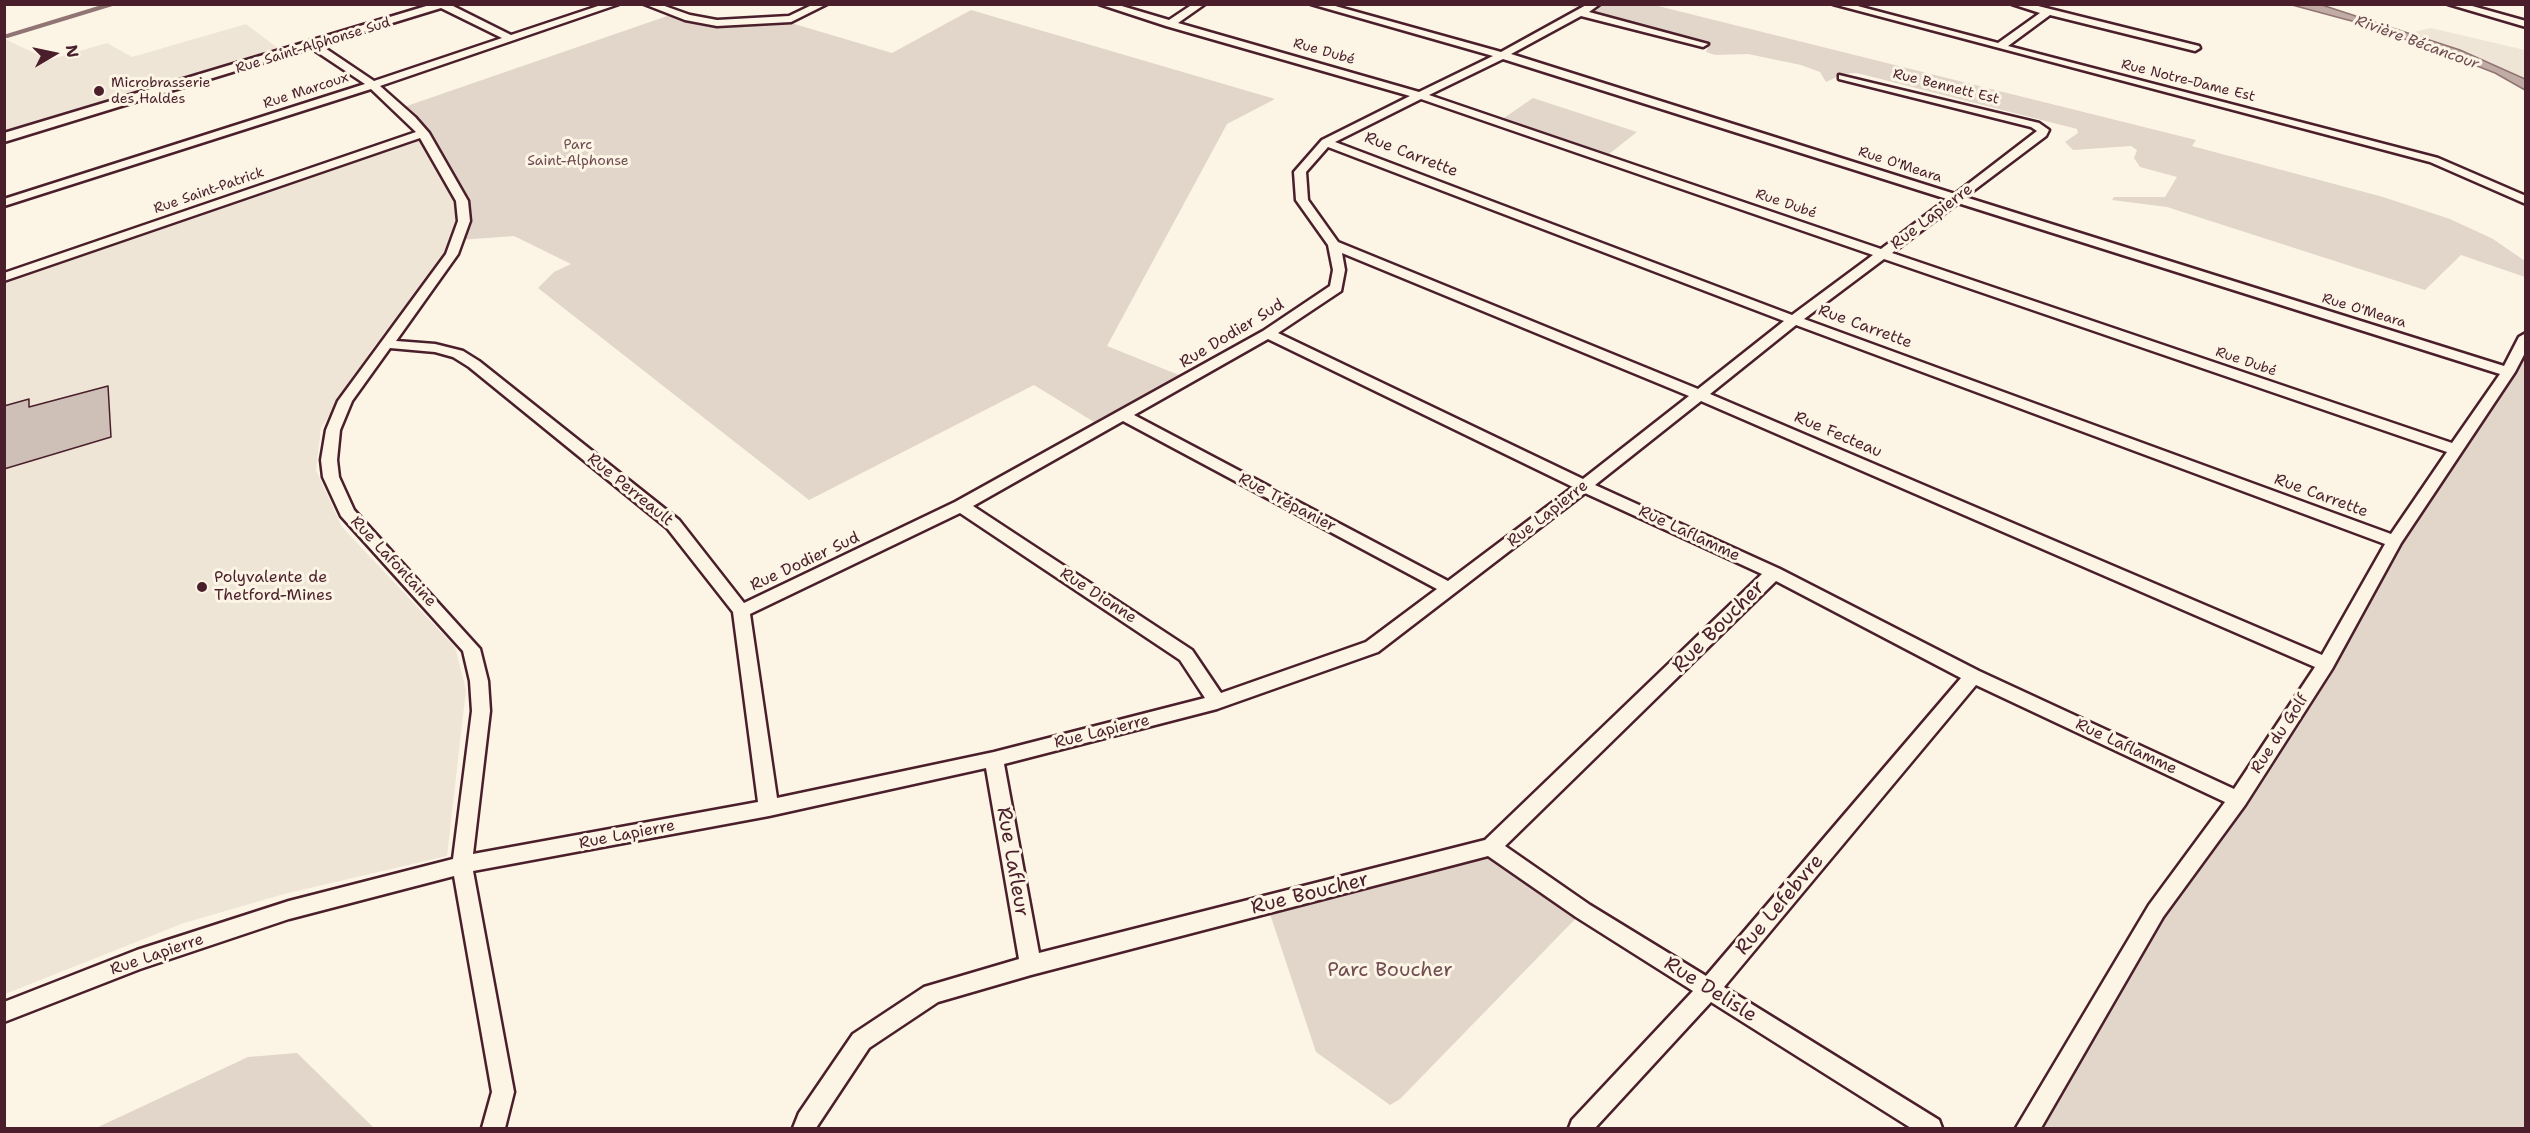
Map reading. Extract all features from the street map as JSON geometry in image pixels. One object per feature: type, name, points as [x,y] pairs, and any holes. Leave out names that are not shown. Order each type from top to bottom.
[{"type":"main road","name":"Rue Saint-Alphonse Sud","points":[[4,138],[446,5]]},
{"type":"street","name":"Rue Marcoux","points":[[4,203],[373,85],[615,4]]},
{"type":"street","points":[[648,4],[688,18],[717,23],[791,19],[823,4]]},
{"type":"street","name":"Rue Dubé","points":[[1102,4],[1421,96],[2454,449]]},
{"type":"street","points":[[1169,24],[1201,4]]},
{"type":"street","name":"Rue O'Meara","points":[[1315,4],[1502,55],[2508,372]]},
{"type":"street","name":"Rue Dodier Sud","points":[[741,610],[961,506],[1268,334],[1336,288],[1340,270],[1334,245],[1302,200],[1300,172],[1326,142],[1502,55],[1582,14],[1596,4]]},
{"type":"street","name":"Rue Notre-Dame Est","points":[[1837,4],[2434,160],[2526,201]]},
{"type":"street","points":[[2016,4],[2195,48]]},
{"type":"street","points":[[2452,4],[2526,24]]},
{"type":"street","points":[[446,5],[511,39]]},
{"type":"street","points":[[1999,47],[2048,12]]},
{"type":"street","points":[[1582,14],[1703,44]]},
{"type":"street","name":"Rue Lafontaine","points":[[315,46],[373,85],[401,108],[423,134],[462,201],[464,221],[452,254],[345,401],[333,430],[328,460],[332,477],[347,512],[471,649],[479,681],[481,711],[462,865],[503,1092],[494,1128]]},
{"type":"street","name":"Rue Bennett Est","points":[[1843,77],[2041,128]]},
{"type":"street","name":"Rue Lapierre","points":[[4,1012],[137,960],[278,914],[462,865],[769,808],[994,759],[1217,702],[1372,647],[1584,486],[1794,320],[2042,134],[2041,128]]},
{"type":"street","name":"Rue Saint-Patrick","points":[[4,277],[423,134]]},
{"type":"street","name":"Rue Carrette","points":[[1326,142],[1794,320],[2394,541]]},
{"type":"street","name":"Rue Fecteau","points":[[1334,245],[1700,395],[2326,664]]},
{"type":"street","name":"Rue Laflamme","points":[[1268,334],[1584,486],[1774,573],[1973,676],[2238,799]]},
{"type":"street","name":"Rue du Golf","points":[[2028,1128],[2156,911],[2238,799],[2326,664],[2394,541],[2508,372],[2526,337]]},
{"type":"street","name":"Rue Perreault","points":[[387,344],[435,348],[458,354],[474,364],[673,524],[741,610]]},
{"type":"street","name":"Rue Trépanier","points":[[1124,416],[1450,589]]},
{"type":"street","name":"Rue Dionne","points":[[961,506],[1186,655],[1217,702]]},
{"type":"street","name":"Rue Boucher","points":[[804,1128],[861,1041],[932,994],[1031,965],[1491,847],[1774,573]]},
{"type":"street","points":[[741,610],[769,808]]},
{"type":"street","name":"Rue Lefebvre","points":[[1580,1128],[1709,989],[1973,676]]},
{"type":"street","name":"Rue Lafleur","points":[[994,759],[1031,965]]},
{"type":"street","name":"Rue Delisle","points":[[1491,847],[1582,911],[1931,1128]]},
{"type":"shaded area","points":[[246,24],[284,53],[5,136],[5,39],[49,60],[107,43],[132,57]]},
{"type":"shaded area","points":[[2431,28],[2525,50],[2525,79],[2460,50],[2409,33]]},
{"type":"shaded area","name":"Polyvalente de Thetford-Mines","points":[[423,133],[462,201],[459,240],[372,349],[321,428],[316,470],[342,527],[455,647],[466,690],[447,856],[284,894],[184,923],[5,994],[4,279]]},
{"type":"green space","points":[[1567,5],[1654,5],[2196,140],[2192,146],[2383,197],[2450,219],[2493,239],[2525,261],[2525,277],[2461,255],[2425,290],[2167,207],[2112,200],[2114,197],[2165,197],[2177,177],[2140,167],[2134,158],[2137,150],[2131,146],[2073,150],[2065,142],[2078,133],[2077,129],[1857,73],[1843,74],[1826,82],[1820,72],[1801,65],[1748,54],[1715,55],[1706,52],[1709,44],[1588,13],[1591,11]]},
{"type":"green space","name":"Parc Saint-Alphonse","points":[[971,10],[1275,99],[1227,124],[1107,346],[1179,375],[1094,422],[1034,385],[809,500],[538,288],[554,272],[571,264],[514,236],[459,240],[462,201],[401,108],[676,13],[704,22],[781,20],[892,53]]},
{"type":"green space","points":[[1533,98],[1637,132],[1604,158],[1498,122]]},
{"type":"green space","points":[[2525,337],[2525,1128],[2028,1128],[2113,985],[2238,799]]},
{"type":"green space","name":"Parc Boucher","points":[[1491,847],[1583,911],[1400,1099],[1390,1105],[1316,1052],[1267,905]]},
{"type":"green space","points":[[297,1053],[374,1128],[96,1128],[248,1057]]},
{"type":"water","name":"Rivière Bécancour","points":[[2292,5],[2322,5],[2460,50],[2525,79],[2525,90],[2495,73],[2441,52],[2359,23]]},
{"type":"building","points":[[108,386],[111,437],[4,469],[4,406],[29,399],[29,407]]},
{"type":"waterway","points":[[7,36],[112,4]]},
{"type":"place","name":"Microbrasserie des Haldes","points":[[99,91]]},
{"type":"place","name":"Polyvalente de Thetford-Mines","points":[[202,587]]}]
